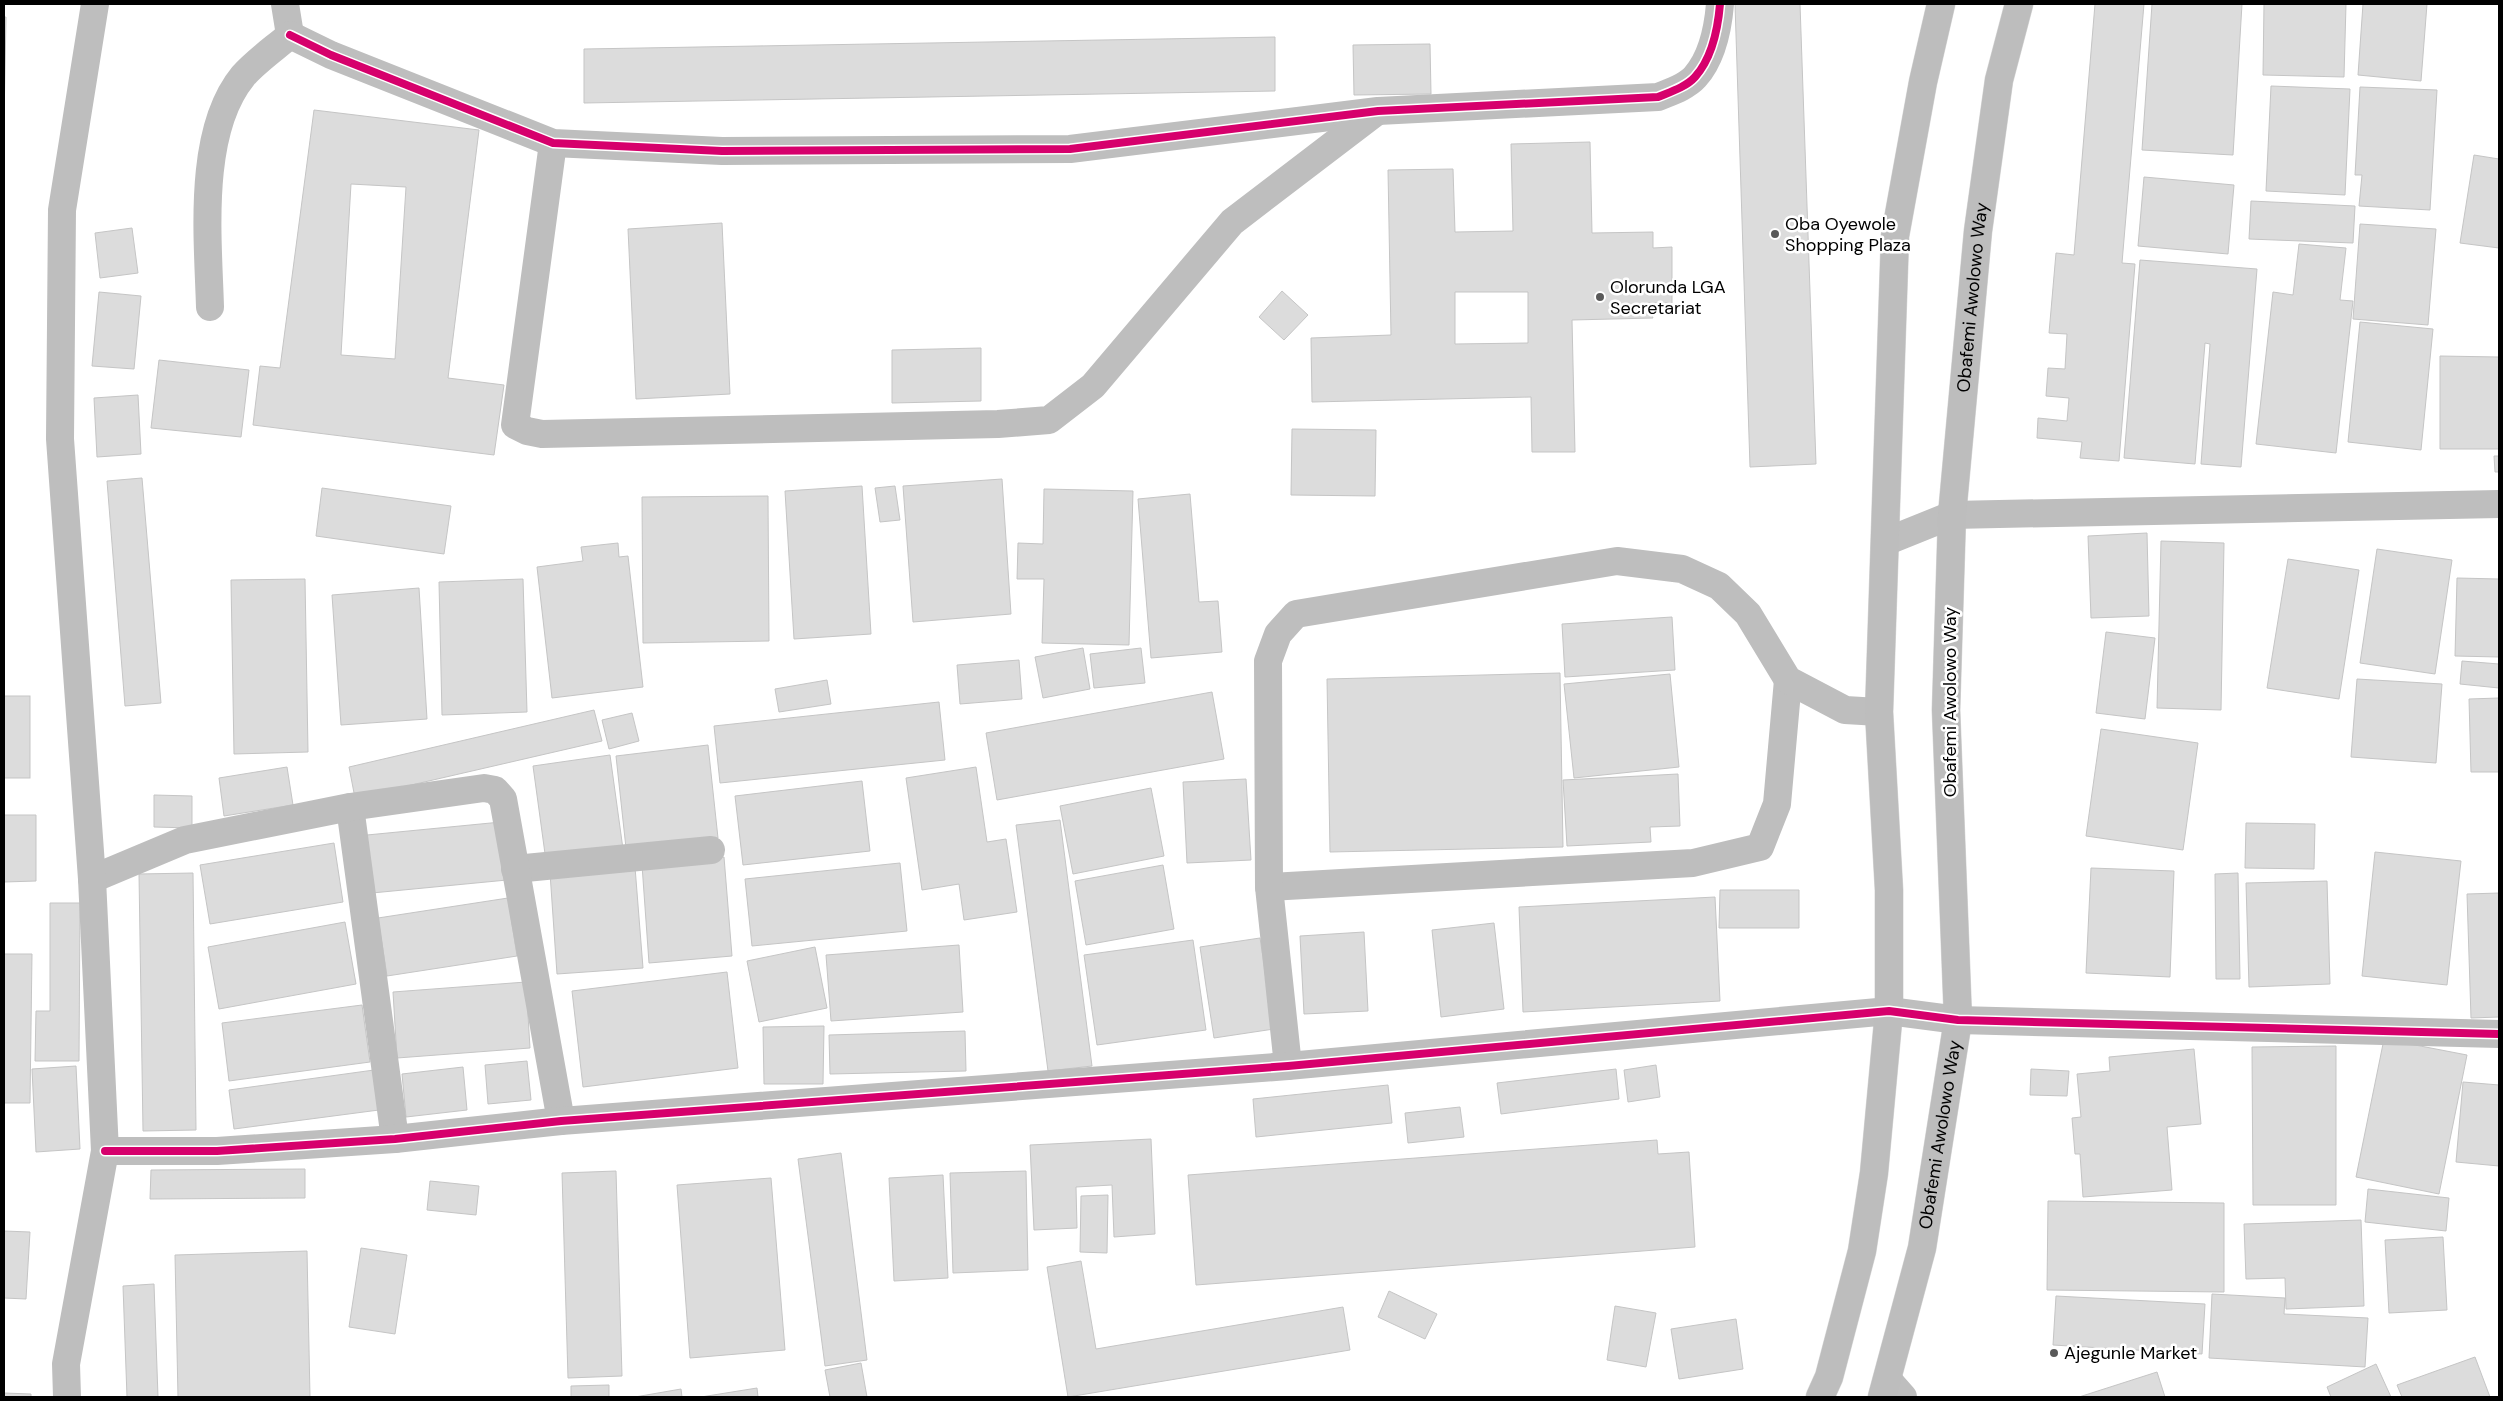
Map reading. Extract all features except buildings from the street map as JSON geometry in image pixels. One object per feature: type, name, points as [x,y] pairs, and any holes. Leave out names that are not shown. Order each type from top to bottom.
[{"type":"main road","points":[[1820,1397],[1829,1377],[1862,1251],[1874,1173],[1889,1011],[1889,890],[1879,712],[1895,236],[1923,82],[1942,4]]},
{"type":"main road","name":"Obafemi Awolowo Way","points":[[1891,1392],[1922,1248],[1958,1020],[1946,710],[1952,515],[1978,231],[1999,80],[2019,4]]},
{"type":"street","points":[[67,1397],[66,1364],[105,1151],[92,879],[60,439],[62,210],[95,4]]},
{"type":"street","points":[[285,4],[290,35]]},
{"type":"street","points":[[290,35],[331,55],[553,143],[722,151],[1070,149],[1378,111],[1658,97],[1677,90],[1695,78],[1711,50],[1720,4]]},
{"type":"street","points":[[210,307],[208,192],[220,116],[243,76],[290,35]]},
{"type":"street","points":[[553,143],[515,425],[527,431],[542,434],[998,424],[1049,420],[1093,386],[1232,222],[1378,111]]},
{"type":"street","points":[[1884,542],[1952,515],[2499,504]]},
{"type":"street","points":[[1288,1066],[1269,887],[1268,661],[1278,634],[1296,614],[1618,561],[1682,569],[1719,586],[1748,614],[1788,680],[1845,710],[1879,712]]},
{"type":"street","points":[[1269,887],[1693,863],[1760,847],[1778,804],[1788,680]]},
{"type":"street","points":[[92,879],[185,840],[350,807],[484,788],[495,790],[503,799],[561,1121]]},
{"type":"street","points":[[350,807],[395,1139]]},
{"type":"street","points":[[515,869],[711,850]]},
{"type":"street","points":[[105,1151],[217,1151],[395,1139],[561,1121],[1288,1066],[1889,1011],[1958,1020],[2499,1034]]},
{"type":"cycle path","points":[[290,35],[331,55],[553,143],[722,151],[1070,149],[1378,111],[1658,97],[1687,84],[1701,69],[1713,42],[1720,4]]},
{"type":"cycle path","points":[[105,1151],[217,1151],[395,1139],[561,1121],[1288,1066],[1889,1011],[1958,1020],[2499,1034]]},
{"type":"place","name":"Oba Oyewole Shopping Plaza","points":[[1775,234]]},
{"type":"place","name":"Olorunda LGA Secretariat","points":[[1600,297]]},
{"type":"place","name":"Ajegunle Market","points":[[2054,1353]]}]
